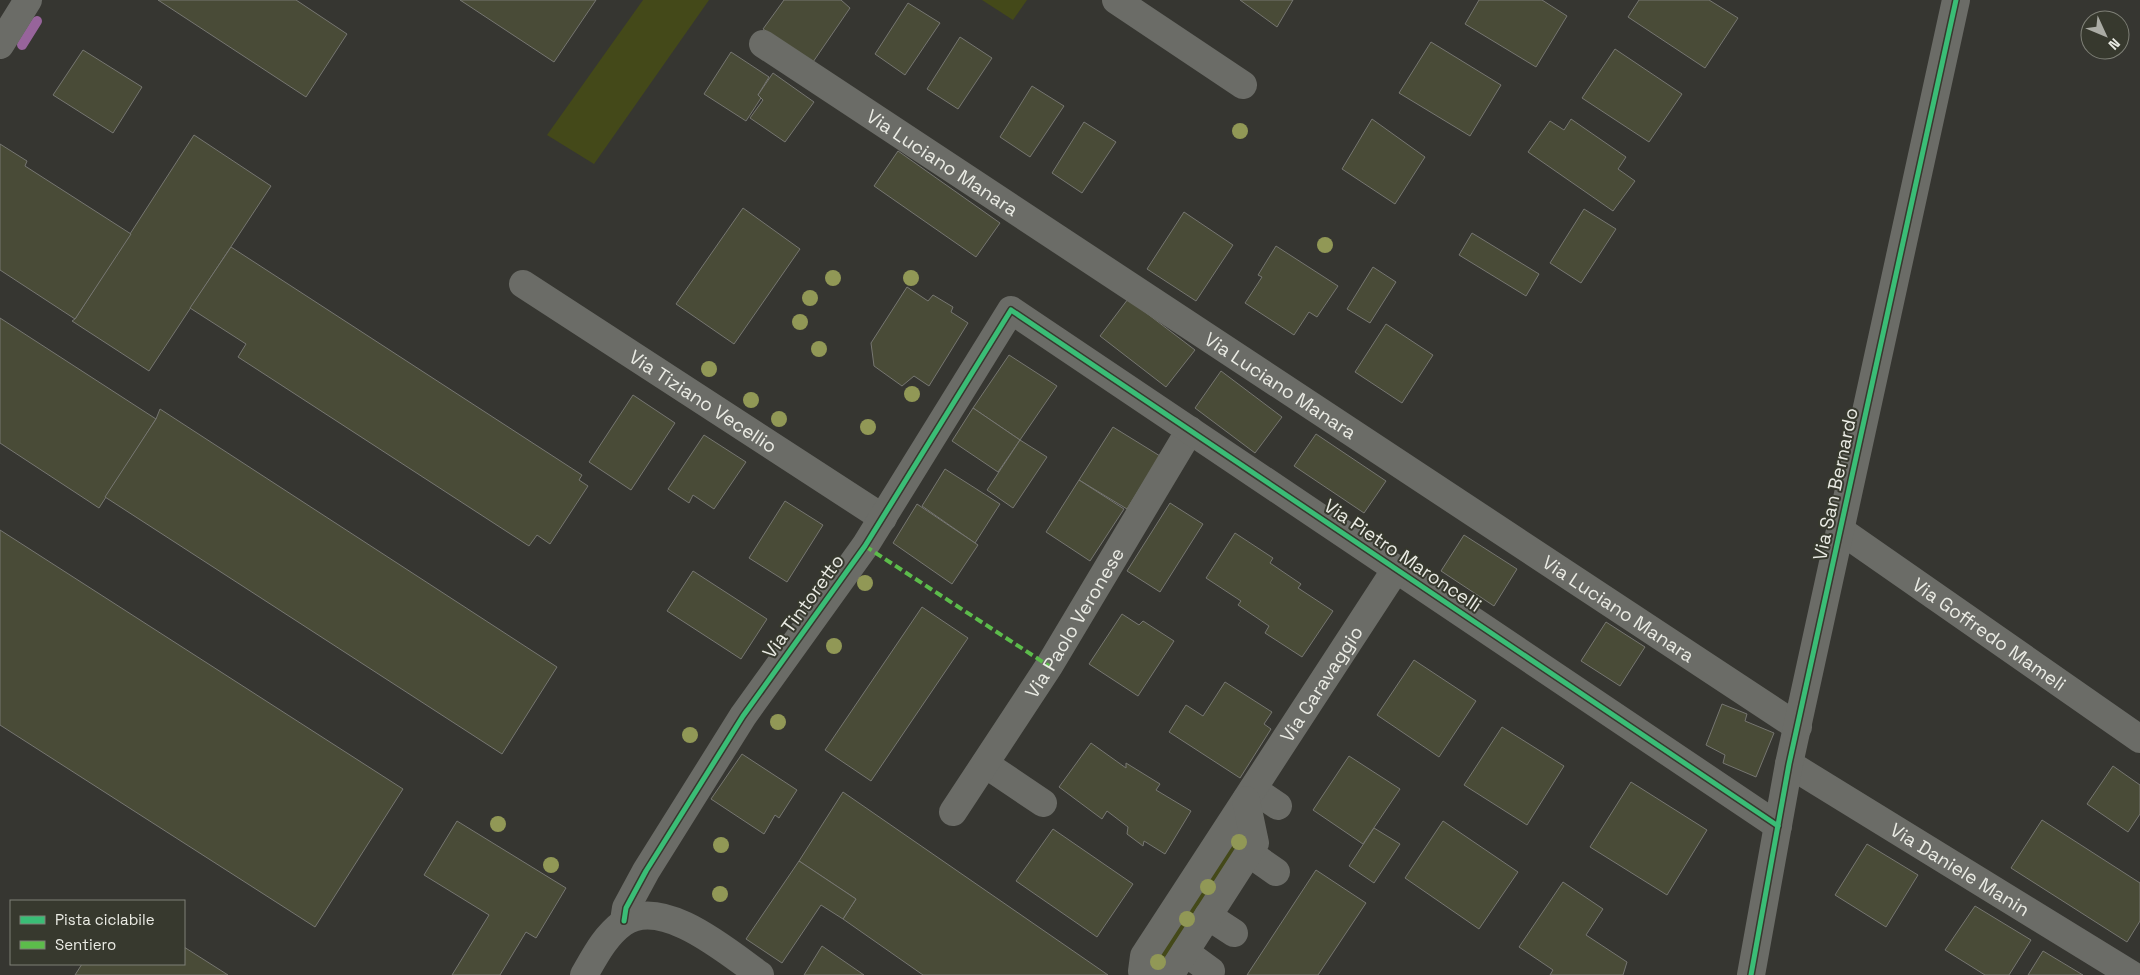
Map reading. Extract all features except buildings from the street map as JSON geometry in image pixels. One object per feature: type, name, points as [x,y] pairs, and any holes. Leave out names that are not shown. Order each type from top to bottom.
[{"type":"street","points":[[0,45],[28,0]]},
{"type":"street","points":[[1116,0],[1243,85]]},
{"type":"street","name":"Via San Bernardo","points":[[1751,975],[1789,764],[1956,0]]},
{"type":"street","name":"Via Luciano Manara","points":[[763,44],[1798,727]]},
{"type":"street","name":"Via Tiziano Vecellio","points":[[523,284],[883,518]]},
{"type":"street","name":"Via Tintoretto","points":[[624,921],[626,908],[646,870],[743,716],[865,546],[1011,310]]},
{"type":"street","name":"Via Pietro Maroncelli","points":[[1011,310],[1778,826]]},
{"type":"street","name":"Via Paolo Veronese","points":[[954,812],[1048,666],[1190,430]]},
{"type":"street","name":"Via Goffredo Mameli","points":[[1840,530],[2140,739]]},
{"type":"street","name":"Via Caravaggio","points":[[1144,975],[1142,971],[1144,956],[1396,568]]},
{"type":"street","points":[[986,764],[1043,803]]},
{"type":"street","name":"Via Daniele Manin","points":[[1789,764],[2132,975]]},
{"type":"street","points":[[1249,794],[1278,806]]},
{"type":"street","points":[[1186,968],[1212,910],[1256,843],[1249,794]]},
{"type":"street","points":[[1244,861],[1271,880]]},
{"type":"street","points":[[1212,910],[1239,927]]},
{"type":"street","points":[[584,975],[601,945],[624,921],[656,916],[671,918],[710,940],[760,975]]},
{"type":"green space","points":[[643,0],[709,0],[594,164],[547,135]]},
{"type":"green space","points":[[982,0],[1027,0],[1013,20]]},
{"type":"green space","points":[[1241,838],[1244,840],[1163,967],[1156,971],[1153,963],[1235,839]]},
{"type":"waterway","points":[[22,45],[37,21]]},
{"type":"marked path","points":[[865,546],[1049,666]]},
{"type":"cycle path","points":[[1751,975],[1789,764],[1956,0]]},
{"type":"cycle path","points":[[624,921],[626,908],[646,871],[743,716],[865,546],[1011,310],[1778,826]]}]
